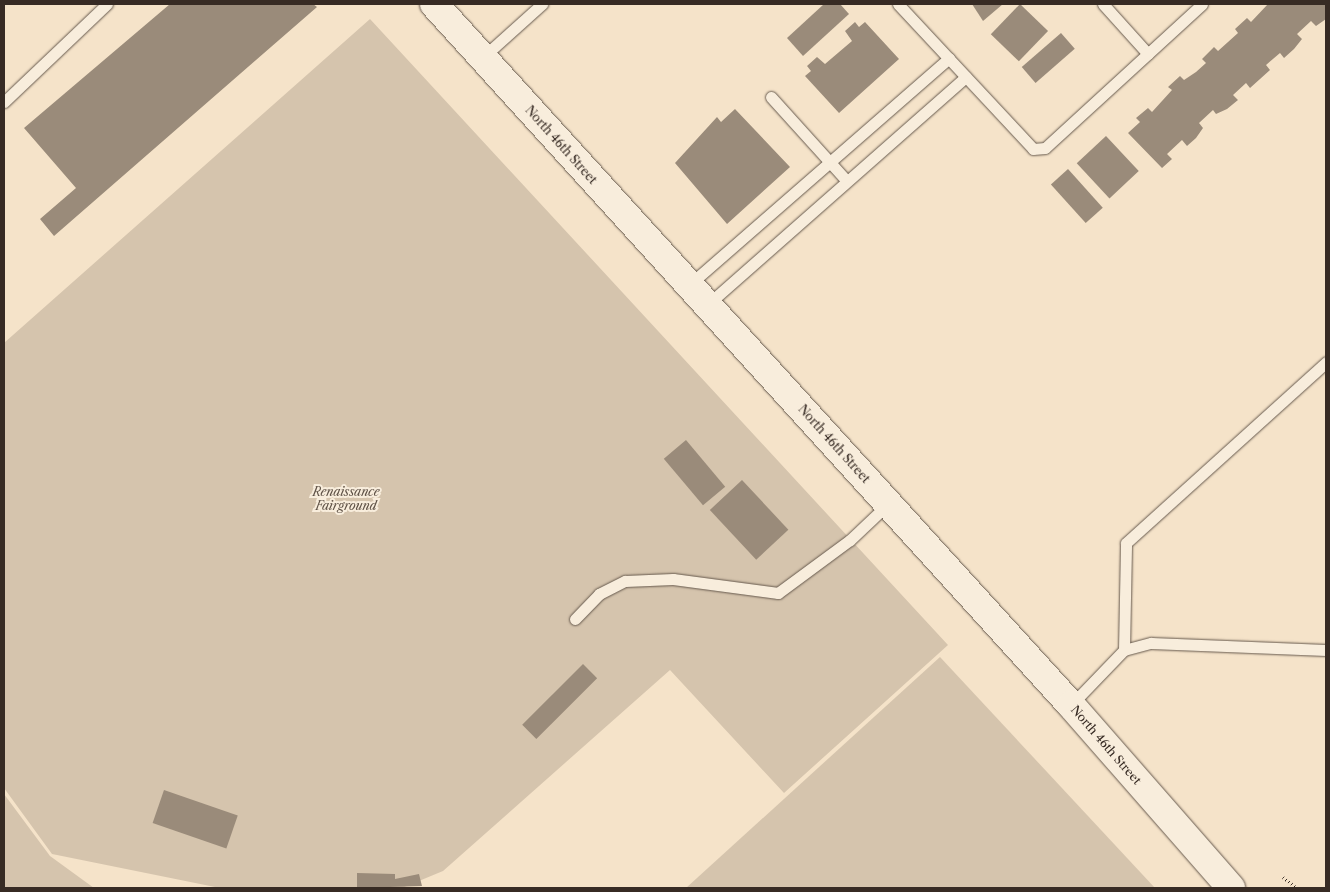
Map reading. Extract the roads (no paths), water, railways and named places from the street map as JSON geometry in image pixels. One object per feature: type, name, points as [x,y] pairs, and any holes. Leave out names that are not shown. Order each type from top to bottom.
[{"type":"street","name":"North 46th Street","points":[[434,4],[1071,705],[1231,888]]},
{"type":"lane","points":[[4,102],[107,4]]},
{"type":"lane","points":[[482,58],[542,4]]},
{"type":"lane","points":[[898,4],[1033,149],[1045,148],[1202,4]]},
{"type":"lane","points":[[1103,4],[1148,54]]},
{"type":"lane","points":[[689,285],[828,160],[949,58]]},
{"type":"lane","points":[[707,305],[846,180],[966,77]]},
{"type":"lane","points":[[771,97],[846,180]]},
{"type":"lane","points":[[1124,650],[1126,543],[1326,362]]},
{"type":"lane","points":[[574,619],[599,594],[625,581],[673,578],[778,593],[888,504]]},
{"type":"lane","points":[[1071,705],[1124,650],[1151,644],[1326,650]]},
{"type":"park label","name":"Renaissance Fairground","points":[[346,499]]}]
